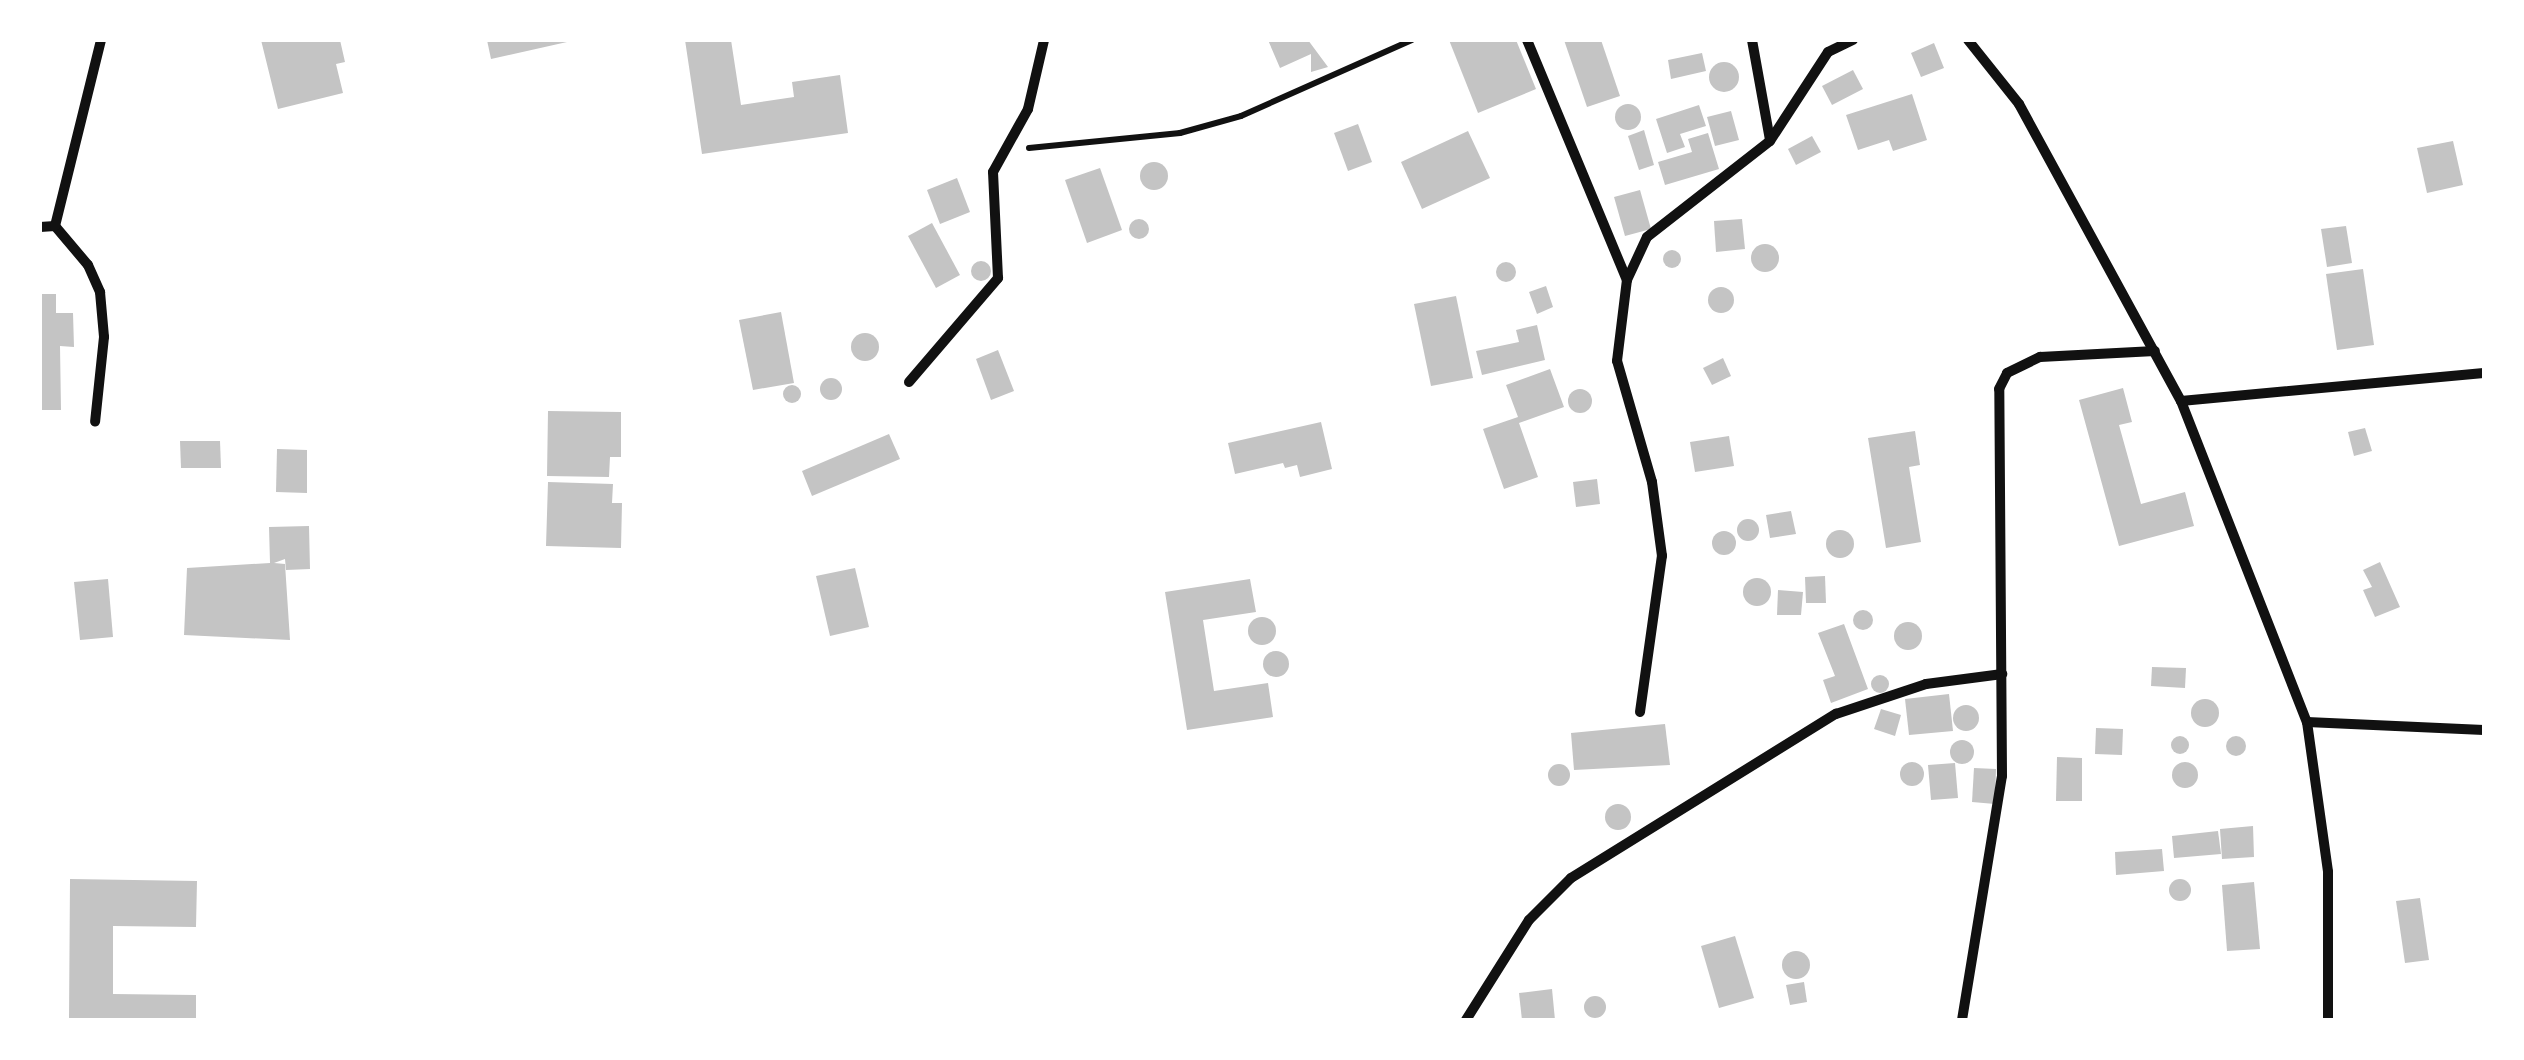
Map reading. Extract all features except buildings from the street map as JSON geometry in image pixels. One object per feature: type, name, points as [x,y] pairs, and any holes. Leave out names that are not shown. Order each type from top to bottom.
[{"type":"street","points":[[55,226],[101,40]]},
{"type":"street","points":[[908,382],[998,278],[992,187],[1003,151],[1028,109],[1044,40]]},
{"type":"street","points":[[1527,40],[1627,280]]},
{"type":"street","points":[[1752,40],[1770,141]]},
{"type":"street","points":[[1640,712],[1662,556],[1652,482],[1617,361],[1627,280],[1647,237],[1678,208],[1770,141],[1828,52],[1853,40]]},
{"type":"street","points":[[1968,40],[2018,104],[2181,401],[2306,722],[2328,872],[2328,1020]]},
{"type":"street","points":[[40,227],[55,226]]},
{"type":"street","points":[[55,226],[88,264],[100,292],[104,337],[95,422]]},
{"type":"street","points":[[1962,1020],[2002,776],[2000,389],[2006,373],[2040,356],[2154,351]]},
{"type":"street","points":[[2181,401],[2484,374]]},
{"type":"street","points":[[1466,1020],[1529,920],[1571,878],[1836,714],[1926,684],[2002,674]]},
{"type":"street","points":[[2306,722],[2484,730]]},
{"type":"path","points":[[1003,151],[1180,133],[1240,116],[1412,40]]}]
